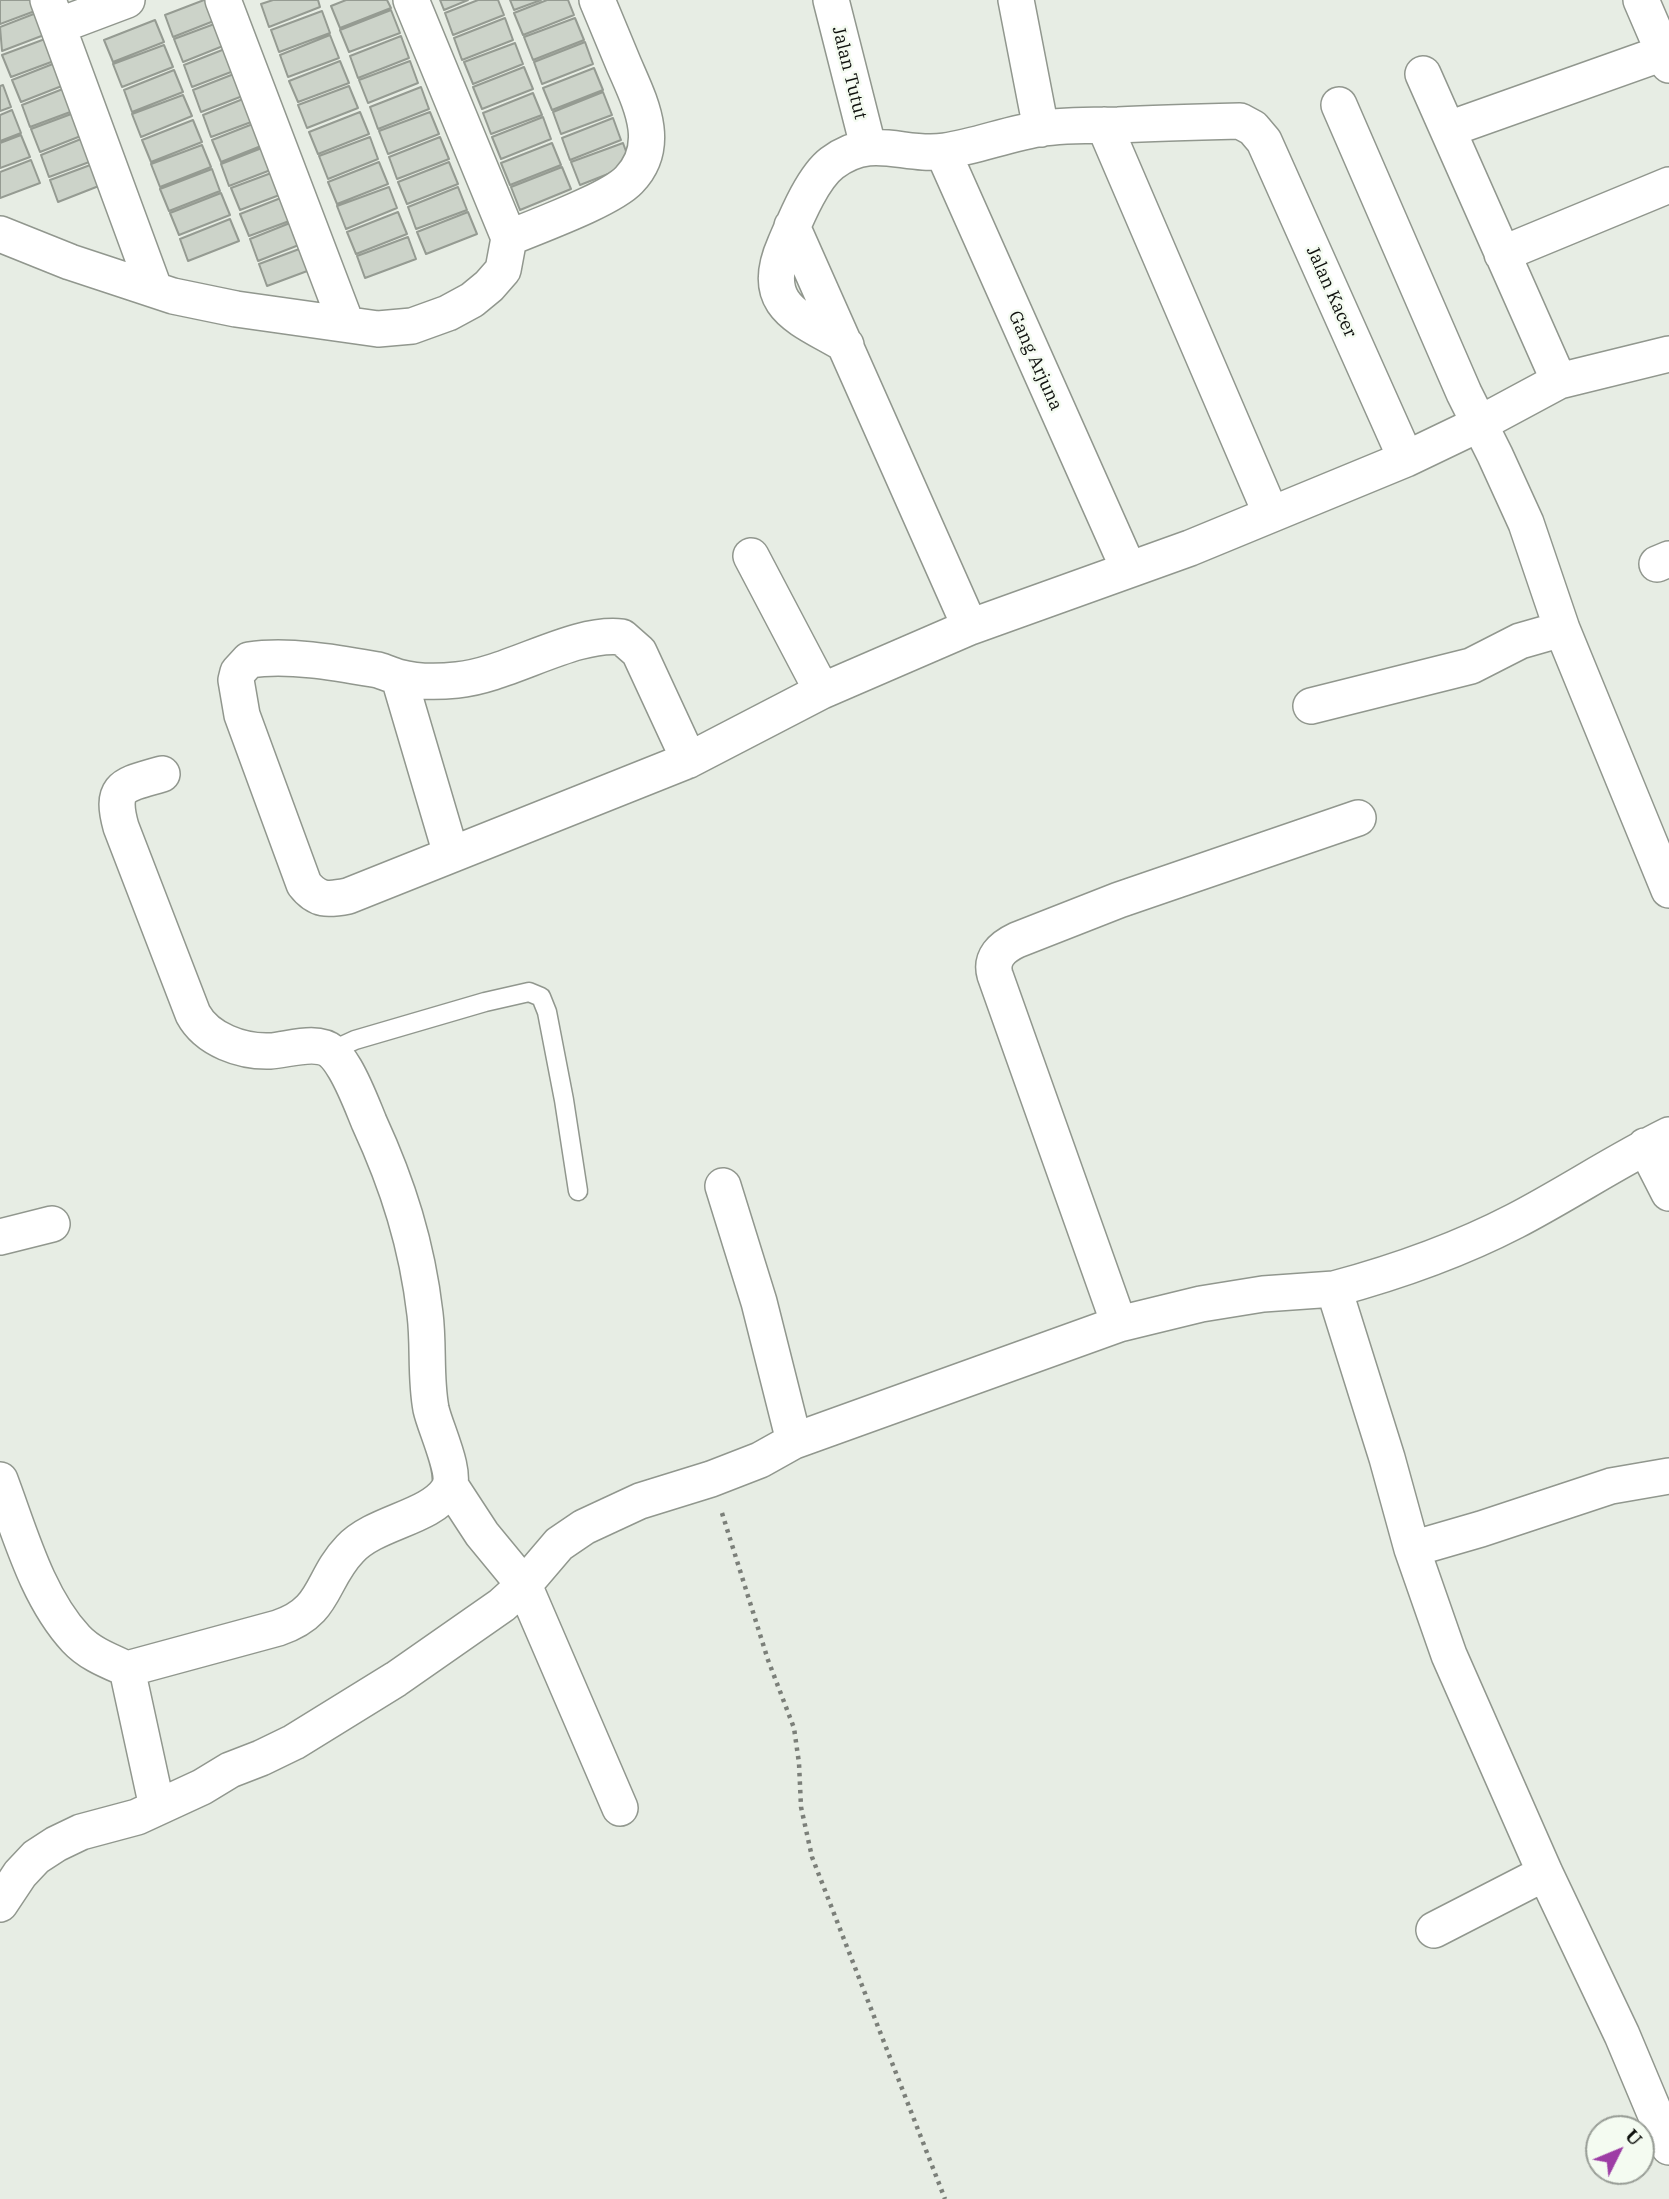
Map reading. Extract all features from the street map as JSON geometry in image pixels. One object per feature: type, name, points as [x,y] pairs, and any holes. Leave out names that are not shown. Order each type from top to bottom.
[{"type":"street","points":[[127,0],[53,13],[154,288]]},
{"type":"street","points":[[223,0],[346,323]]},
{"type":"street","points":[[0,234],[70,262],[173,296],[305,320],[378,329],[412,326],[448,313],[472,300],[503,270],[509,238],[411,0]]},
{"type":"street","points":[[509,238],[611,193],[629,180],[647,149],[644,113],[597,0]]},
{"type":"street","name":"Jalan Tutut","points":[[831,0],[867,146]]},
{"type":"street","points":[[1016,0],[1041,129]]},
{"type":"street","points":[[1449,129],[1666,59],[1641,0]]},
{"type":"street","points":[[1423,74],[1559,381]]},
{"type":"street","points":[[1339,105],[1404,260],[1526,523],[1562,629],[1669,890]]},
{"type":"street","name":"Jalan Kacer","points":[[1104,125],[1240,121],[1253,128],[1264,141],[1406,459]]},
{"type":"street","points":[[970,627],[846,345],[787,308],[776,291],[779,257],[792,226],[818,180],[831,164],[848,153],[867,146],[943,152],[1041,129],[1104,125],[1271,514]]},
{"type":"street","name":"Gang Arjuna","points":[[943,152],[1129,570]]},
{"type":"street","points":[[1502,254],[1669,185]]},
{"type":"street","points":[[690,760],[639,652],[622,637],[600,637],[483,676],[458,680],[400,678],[382,671],[298,660],[258,659],[244,663],[238,672],[237,696],[242,715],[304,884],[318,898],[348,896],[690,760],[822,691],[970,627],[1191,548],[1406,459],[1559,381],[1669,354]]},
{"type":"street","points":[[751,556],[822,691]]},
{"type":"street","points":[[1311,706],[1471,666],[1520,641],[1562,629]]},
{"type":"street","points":[[400,678],[451,854]]},
{"type":"street","points":[[162,774],[132,783],[120,792],[116,804],[121,827],[198,1023],[212,1036],[258,1050],[311,1047],[331,1051],[344,1069],[392,1173],[404,1210],[422,1294],[428,1349],[427,1386],[434,1421],[450,1471],[450,1485],[482,1534],[524,1585],[620,1808]]},
{"type":"street","points":[[1119,1324],[995,975],[992,966],[995,958],[1006,945],[1119,900],[1358,818]]},
{"type":"street","points":[[0,1904],[20,1874],[36,1857],[55,1844],[81,1832],[137,1817],[202,1787],[230,1770],[261,1758],[343,1712],[396,1679],[502,1605],[524,1585],[559,1544],[584,1527],[640,1501],[711,1479],[760,1460],[794,1441],[1119,1324],[1201,1304],[1263,1294],[1334,1289],[1395,1272],[1456,1249],[1513,1222],[1657,1140],[1669,1193]]},
{"type":"street","points":[[723,1186],[759,1302],[794,1441]]},
{"type":"street","points":[[0,1237],[52,1224]]},
{"type":"street","points":[[1334,1289],[1387,1458],[1412,1549],[1449,1655],[1545,1872],[1622,2035],[1669,2147]]},
{"type":"street","points":[[1412,1549],[1611,1486],[1669,1476]]},
{"type":"street","points":[[0,1480],[41,1584],[57,1612],[76,1639],[89,1651],[127,1669],[297,1621],[318,1602],[349,1549],[384,1525],[419,1512],[442,1496],[450,1485]]},
{"type":"street","points":[[127,1669],[157,1807]]},
{"type":"street","points":[[1434,1930],[1545,1872]]},
{"type":"lane","points":[[331,1051],[355,1040],[485,1002],[529,992],[536,994],[541,997],[549,1023],[578,1191]]},
{"type":"path","points":[[711,1479],[768,1660],[794,1728],[801,1807],[812,1857],[945,2199]]},
{"type":"building","points":[[0,0],[40,0],[43,8],[0,24]]},
{"type":"building","points":[[204,0],[217,0],[224,17],[173,37],[165,15]]},
{"type":"building","points":[[273,0],[318,0],[320,7],[269,27],[261,4]]},
{"type":"building","points":[[346,0],[387,0],[391,8],[340,28],[331,6]]},
{"type":"building","points":[[440,0],[468,0],[444,10]]},
{"type":"building","points":[[478,0],[498,0],[504,15],[453,35],[445,13]]},
{"type":"building","points":[[510,0],[541,0],[514,10]]},
{"type":"building","points":[[547,0],[568,0],[574,15],[523,35],[514,13]]},
{"type":"building","points":[[44,10],[52,32],[2,51],[0,27]]},
{"type":"building","points":[[391,10],[400,33],[349,52],[340,30]]},
{"type":"building","points":[[322,11],[330,33],[279,52],[271,30]]},
{"type":"building","points":[[505,18],[513,40],[462,60],[454,38]]},
{"type":"building","points":[[575,18],[584,40],[533,60],[524,37]]},
{"type":"building","points":[[155,20],[164,42],[113,62],[104,40]]},
{"type":"building","points":[[225,20],[233,42],[183,62],[174,39]]},
{"type":"building","points":[[330,35],[339,58],[288,77],[280,55]]},
{"type":"building","points":[[53,36],[62,58],[11,77],[2,55]]},
{"type":"building","points":[[401,36],[409,58],[358,78],[350,56]]},
{"type":"building","points":[[585,42],[593,64],[542,84],[534,62]]},
{"type":"building","points":[[515,43],[523,64],[473,84],[464,62]]},
{"type":"building","points":[[164,45],[173,67],[122,87],[113,64]]},
{"type":"building","points":[[235,45],[244,67],[192,87],[184,65]]},
{"type":"building","points":[[63,60],[72,82],[21,102],[12,80]]},
{"type":"building","points":[[340,61],[349,83],[298,102],[289,81]]},
{"type":"building","points":[[410,61],[418,83],[368,103],[359,80]]},
{"type":"building","points":[[524,67],[533,89],[482,109],[473,87]]},
{"type":"building","points":[[594,68],[603,90],[552,110],[543,88]]},
{"type":"building","points":[[174,70],[183,92],[132,112],[124,90]]},
{"type":"building","points":[[244,70],[253,92],[201,112],[193,90]]},
{"type":"building","points":[[3,85],[11,107],[0,111],[0,86]]},
{"type":"building","points":[[73,85],[81,108],[30,127],[22,105]]},
{"type":"building","points":[[349,86],[358,108],[307,128],[298,105]]},
{"type":"building","points":[[421,87],[429,109],[378,129],[370,107]]},
{"type":"building","points":[[603,92],[612,115],[561,134],[553,112]]},
{"type":"building","points":[[533,93],[542,115],[491,134],[483,113]]},
{"type":"building","points":[[183,95],[192,116],[141,137],[132,114]]},
{"type":"building","points":[[253,95],[262,118],[211,137],[203,115]]},
{"type":"building","points":[[12,110],[21,133],[0,141],[0,115]]},
{"type":"building","points":[[82,110],[91,132],[40,152],[31,129]]},
{"type":"building","points":[[360,112],[369,134],[318,154],[309,132]]},
{"type":"building","points":[[430,112],[439,134],[388,154],[379,131]]},
{"type":"building","points":[[543,117],[551,139],[501,159],[492,137]]},
{"type":"building","points":[[613,118],[621,140],[570,160],[562,138]]},
{"type":"building","points":[[193,120],[202,142],[151,162],[142,140]]},
{"type":"building","points":[[263,120],[271,142],[221,162],[212,140]]},
{"type":"building","points":[[21,135],[30,157],[0,168],[0,143]]},
{"type":"building","points":[[91,135],[100,158],[49,177],[41,155]]},
{"type":"building","points":[[370,137],[378,159],[328,179],[319,156]]},
{"type":"building","points":[[440,137],[449,159],[397,179],[389,157]]},
{"type":"building","points":[[552,143],[561,165],[510,185],[501,163]]},
{"type":"building","points":[[623,143],[631,165],[580,185],[571,162]]},
{"type":"building","points":[[272,144],[281,166],[229,186],[221,164]]},
{"type":"building","points":[[202,145],[211,167],[160,187],[151,164]]},
{"type":"building","points":[[31,160],[40,183],[0,198],[0,172]]},
{"type":"building","points":[[101,161],[109,182],[58,202],[50,180]]},
{"type":"building","points":[[379,162],[388,184],[337,204],[328,182]]},
{"type":"building","points":[[449,162],[458,184],[407,204],[398,182]]},
{"type":"building","points":[[562,167],[571,189],[520,210],[511,187]]},
{"type":"building","points":[[212,169],[220,191],[169,211],[160,189]]},
{"type":"building","points":[[282,169],[290,191],[240,210],[231,188]]},
{"type":"building","points":[[389,187],[397,208],[346,229],[337,206]]},
{"type":"building","points":[[458,187],[467,210],[416,229],[408,207]]},
{"type":"building","points":[[221,193],[230,215],[179,235],[170,213]]},
{"type":"building","points":[[291,194],[300,217],[249,236],[240,214]]},
{"type":"building","points":[[398,212],[407,234],[356,254],[347,232]]},
{"type":"building","points":[[468,212],[477,234],[426,254],[417,232]]},
{"type":"building","points":[[230,219],[239,241],[188,261],[180,239]]},
{"type":"building","points":[[300,219],[309,241],[258,261],[250,239]]},
{"type":"building","points":[[408,237],[416,259],[365,278],[357,256]]},
{"type":"building","points":[[310,245],[318,267],[267,286],[259,264]]}]
